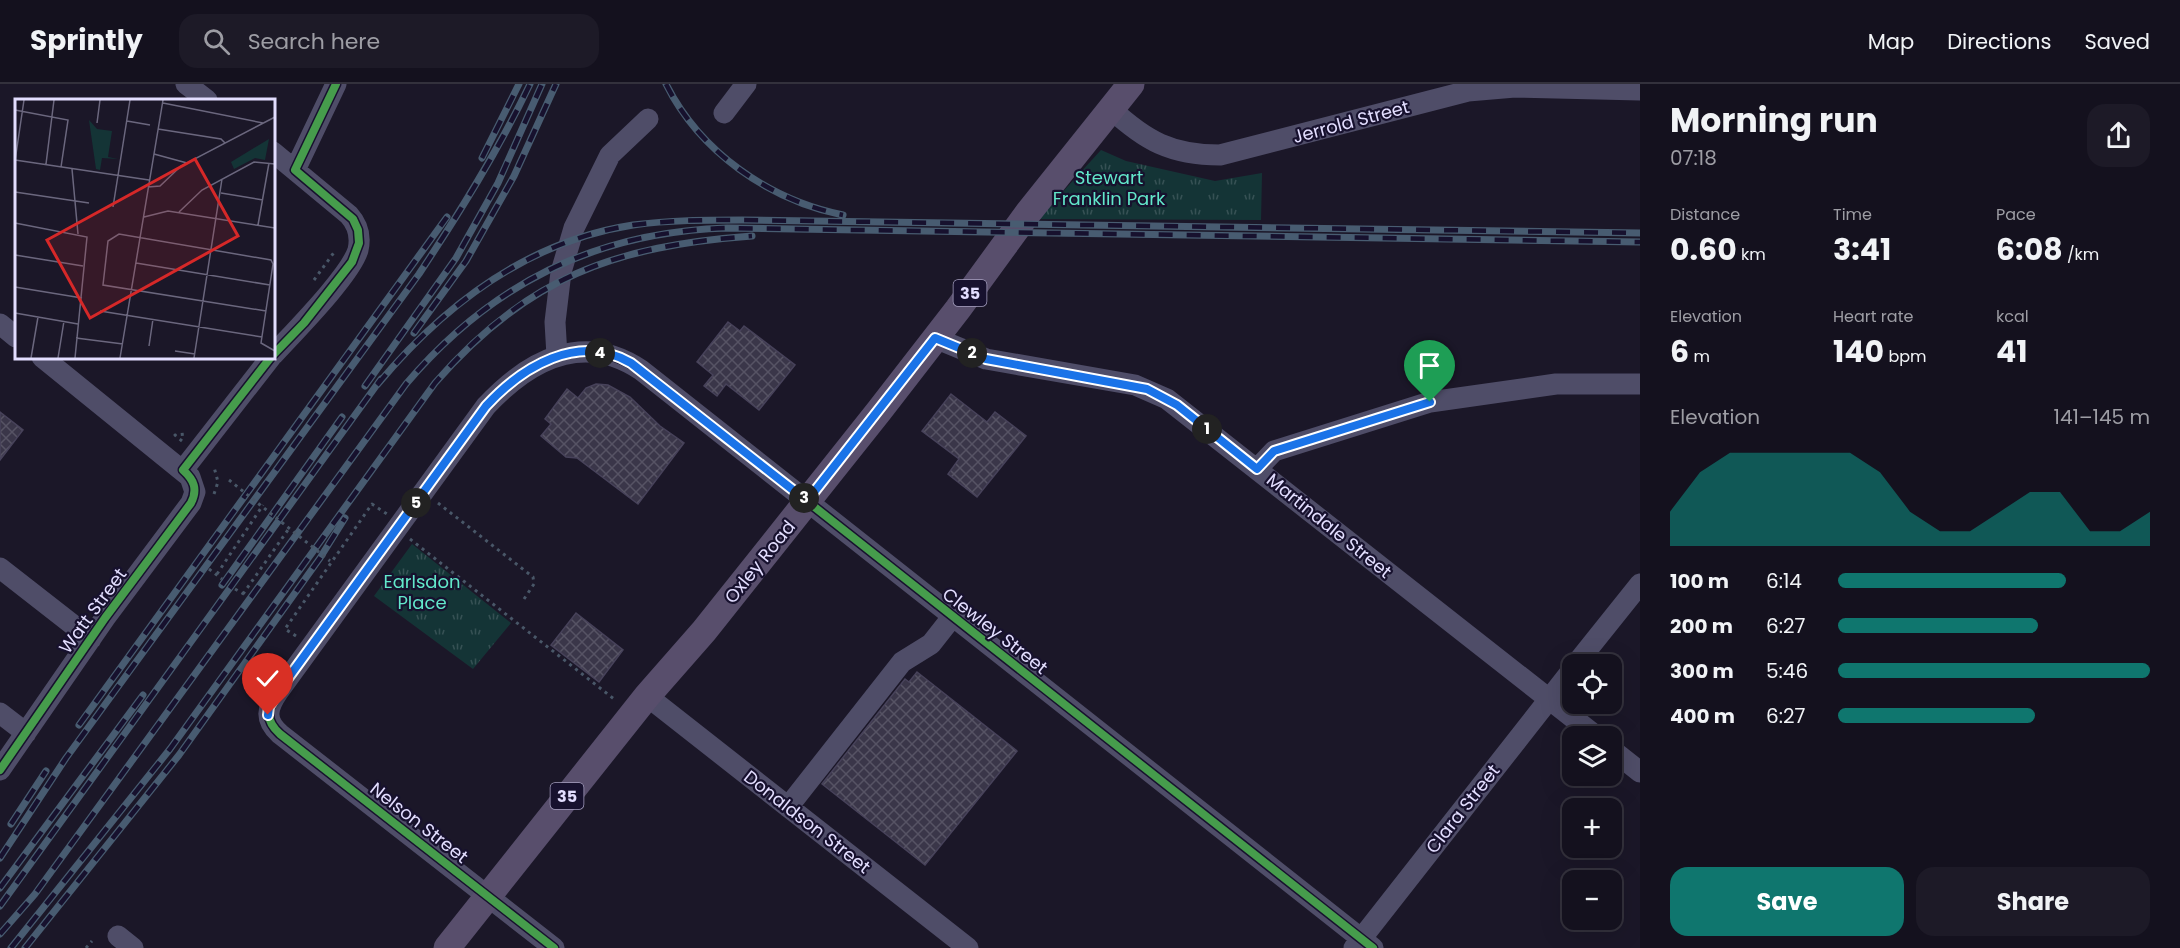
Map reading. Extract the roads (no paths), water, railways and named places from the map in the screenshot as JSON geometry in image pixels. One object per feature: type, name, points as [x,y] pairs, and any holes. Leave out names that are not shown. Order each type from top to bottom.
[{"type":"main road","name":"Oxley Road","points":[[447,948],[647,696],[704,631],[807,501],[935,338],[1028,213],[1131,84]]},
{"type":"street","points":[[186,84],[206,99]]},
{"type":"street","points":[[295,170],[336,84]]},
{"type":"street","points":[[724,113],[746,84]]},
{"type":"street","name":"Jerrold Street","points":[[1111,109],[1154,143],[1179,151],[1220,155],[1468,91],[1556,86],[1640,90]]},
{"type":"street","points":[[557,356],[555,322],[561,272],[574,228],[610,155],[648,119]]},
{"type":"street","points":[[274,153],[353,219],[358,230],[359,243],[352,262],[304,323],[274,354]]},
{"type":"street","points":[[0,324],[15,336]]},
{"type":"street","name":"Martindale Street","points":[[935,338],[986,359],[1147,389],[1177,405],[1583,726]]},
{"type":"street","name":"Clewley Street","points":[[557,356],[591,352],[623,358],[641,370],[953,616],[1363,945]]},
{"type":"street","name":"Nelson Street","points":[[554,948],[280,734],[268,718],[269,707],[274,698],[475,420],[497,395],[520,375],[557,356]]},
{"type":"street","points":[[43,358],[183,470],[270,358]]},
{"type":"street","points":[[1257,469],[1274,451],[1421,404],[1556,384],[1640,384]]},
{"type":"street","name":"Watt Street","points":[[0,770],[91,639],[193,499],[193,480],[183,470]]},
{"type":"street","points":[[0,568],[91,639]]},
{"type":"street","points":[[1584,654],[1640,584]]},
{"type":"street","points":[[788,807],[902,662],[931,644],[953,616]]},
{"type":"street","name":"Clara Street","points":[[1363,945],[1562,683]]},
{"type":"street","name":"Donaldson Street","points":[[647,696],[968,948]]},
{"type":"street","points":[[0,713],[26,733]]},
{"type":"street","points":[[1622,757],[1640,772]]},
{"type":"railway","points":[[482,158],[519,84]]},
{"type":"railway","points":[[0,858],[66,758],[419,274],[478,181],[530,84]]},
{"type":"railway","points":[[365,386],[456,258],[498,183],[542,84]]},
{"type":"railway","points":[[414,333],[466,261],[514,176],[556,84]]},
{"type":"railway","points":[[666,84],[680,109],[698,131],[717,151],[740,169],[763,185],[789,198],[843,215]]},
{"type":"railway","points":[[79,725],[447,217]]},
{"type":"railway","points":[[377,385],[430,329],[490,281],[558,246],[595,233],[633,225],[674,221],[742,220],[1640,233]]},
{"type":"railway","points":[[0,934],[35,894],[406,384],[473,318],[510,292],[549,270],[590,253],[633,240],[679,232],[727,228],[1640,242]]},
{"type":"railway","points":[[11,948],[170,749],[435,383],[469,347],[504,317],[540,293],[577,274],[616,259],[658,248],[752,236]]},
{"type":"railway","points":[[0,906],[381,379]]},
{"type":"railway","points":[[222,585],[342,417]]},
{"type":"railway","points":[[25,948],[179,755],[320,558],[345,518]]},
{"type":"railway","points":[[0,888],[143,695]]},
{"type":"railway","points":[[11,824],[46,771]]},
{"type":"park label","name":"Stewart Franklin Park","points":[[1109,188]]},
{"type":"park label","name":"Earlsdon Place","points":[[422,592]]}]
